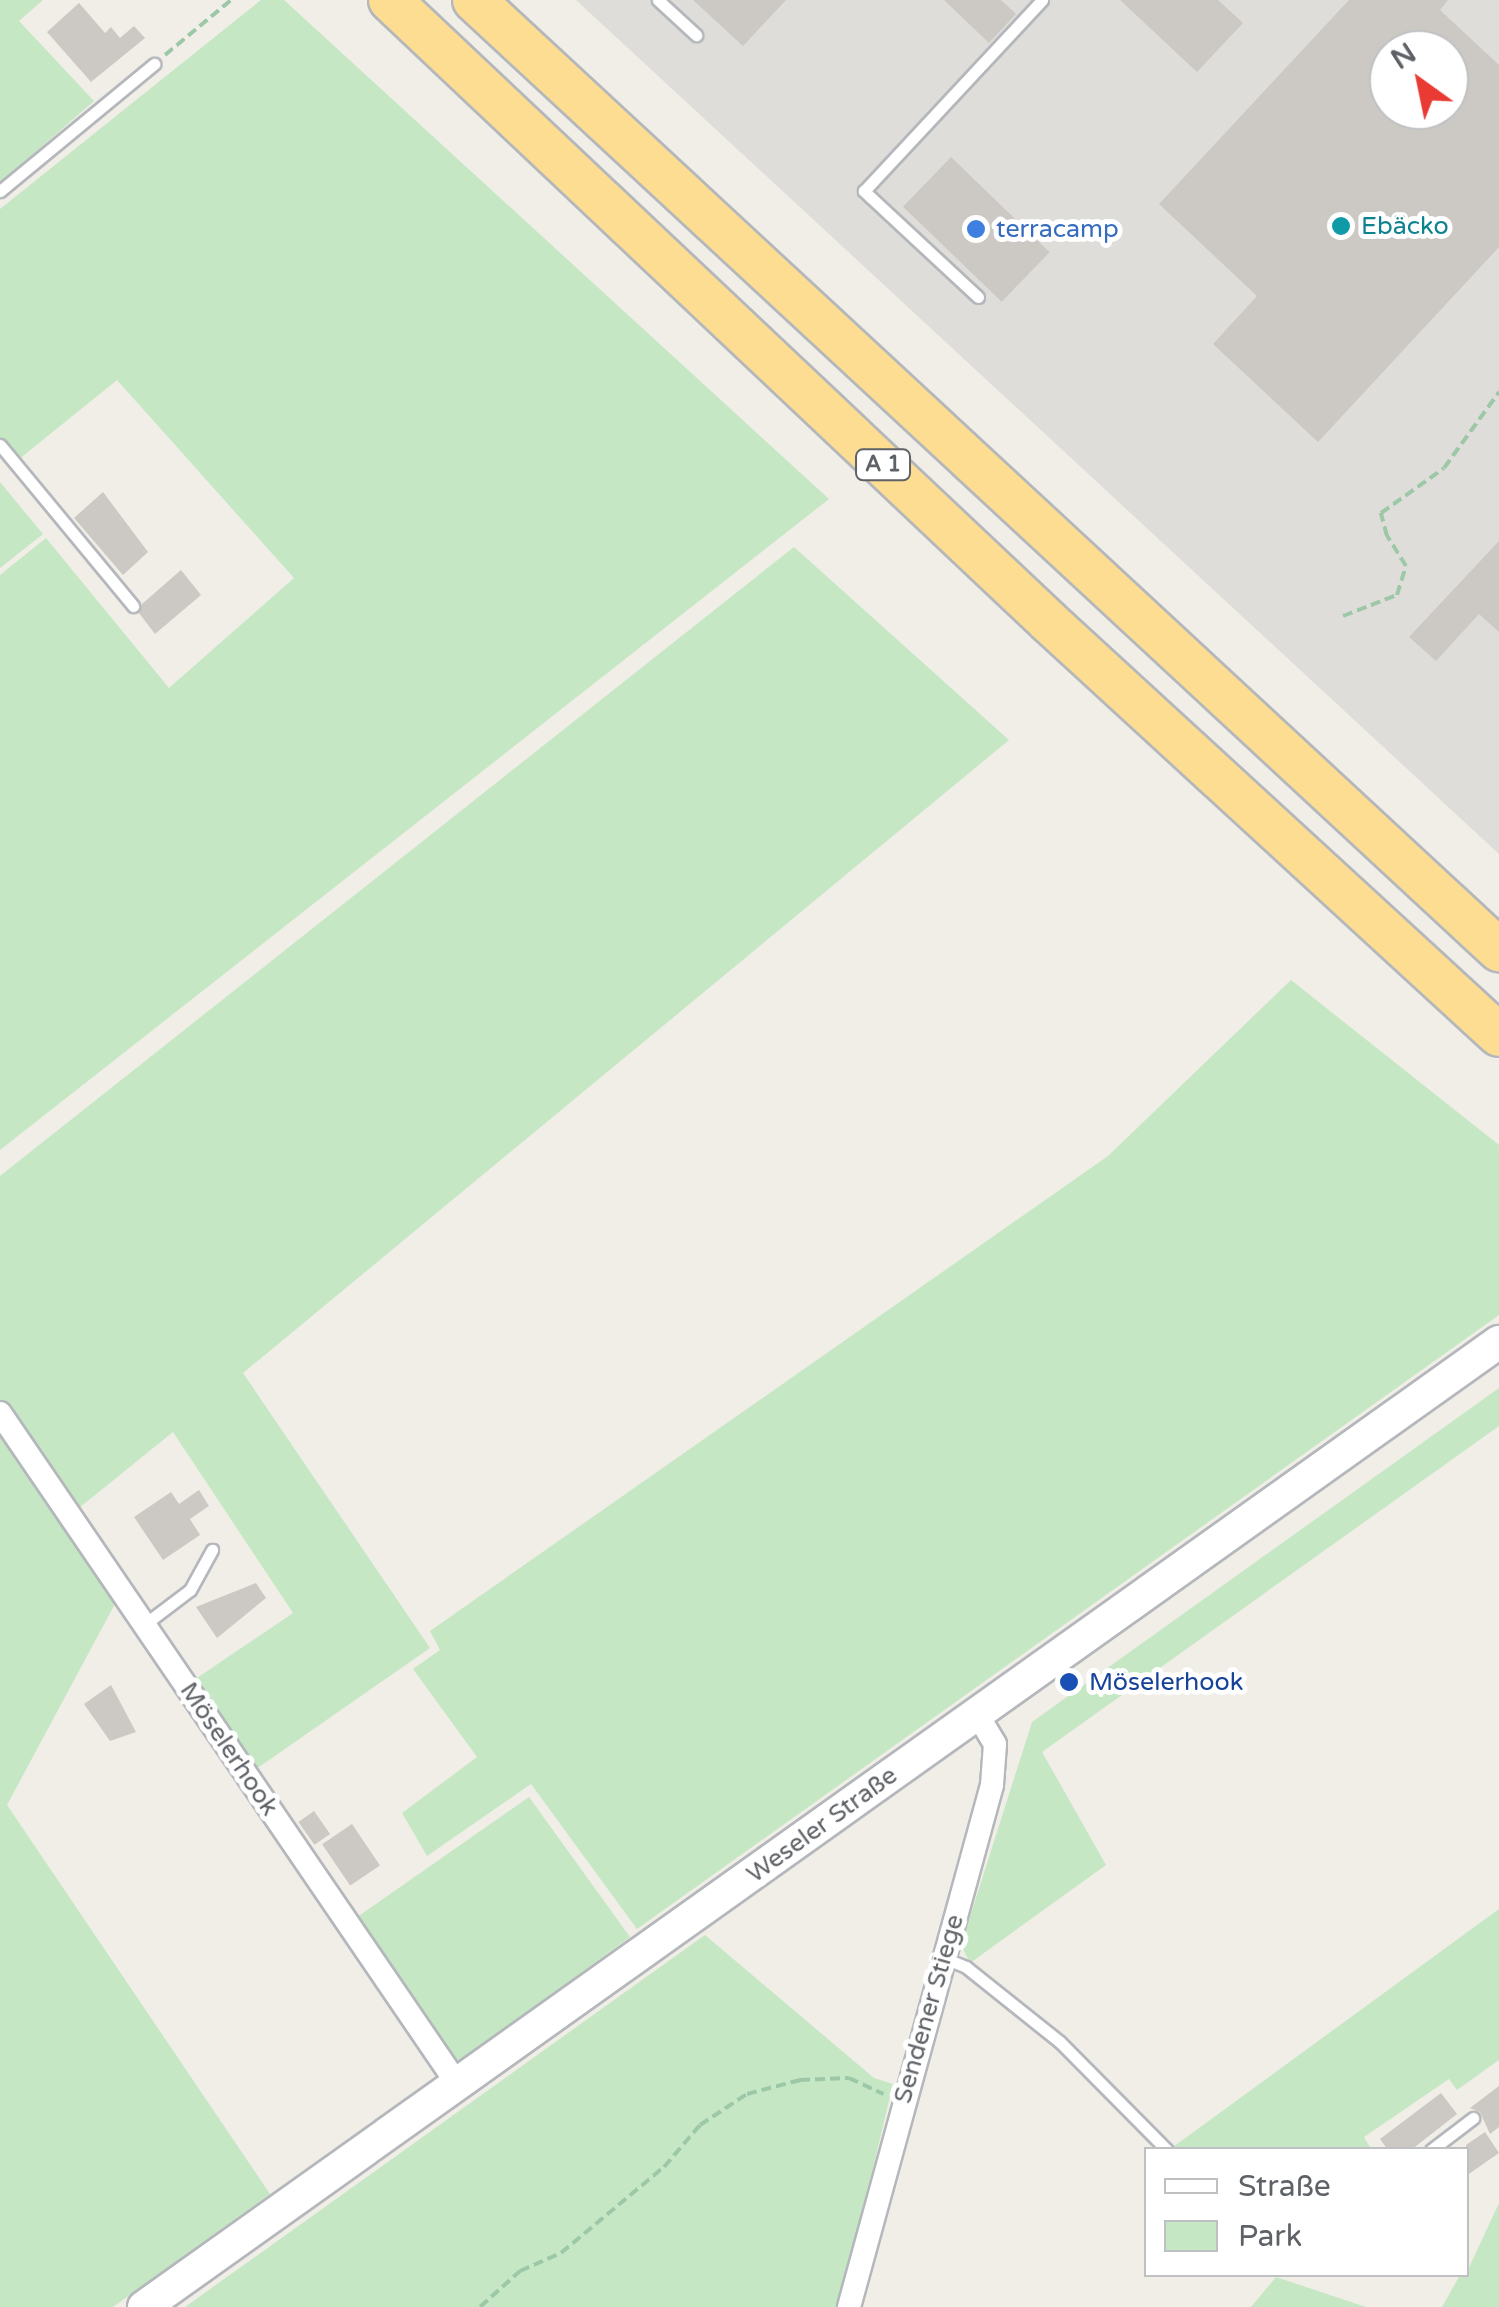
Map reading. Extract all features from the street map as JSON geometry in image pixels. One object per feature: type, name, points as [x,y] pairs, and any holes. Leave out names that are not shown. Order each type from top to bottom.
[{"type":"highway","name":"A 1","points":[[390,0],[1048,621],[1499,1034]]},
{"type":"highway","name":"A 1","points":[[474,0],[1499,950]]},
{"type":"main road","name":"Weseler Straße","points":[[144,2307],[1499,1342]]},
{"type":"street","name":"Möselerhook","points":[[0,1413],[458,2084]]},
{"type":"street","name":"Sendener Stiege","points":[[849,2307],[996,1759],[995,1744],[978,1714]]},
{"type":"lane","points":[[658,0],[696,34]]},
{"type":"lane","points":[[978,297],[864,191],[1042,0]]},
{"type":"lane","points":[[0,191],[154,64]]},
{"type":"lane","points":[[0,444],[133,606]]},
{"type":"lane","points":[[144,1624],[190,1590],[212,1550]]},
{"type":"lane","points":[[944,1958],[966,1967],[1060,2042],[1164,2147]]},
{"type":"lane","points":[[1435,2147],[1473,2118]]},
{"type":"path","points":[[154,64],[231,0]]},
{"type":"path","points":[[1344,616],[1397,595],[1406,566],[1386,536],[1381,512],[1444,468],[1499,392]]},
{"type":"path","points":[[480,2307],[520,2270],[560,2253],[664,2167],[700,2126],[747,2094],[800,2080],[848,2078],[903,2098]]},
{"type":"shaded area","points":[[576,0],[1499,0],[1499,854]]},
{"type":"green space","points":[[0,0],[43,0],[19,21],[94,101],[0,183]]},
{"type":"green space","points":[[261,0],[284,0],[829,499],[0,1150],[0,575],[46,538],[169,688],[294,578],[117,380],[18,460],[0,438],[0,209]]},
{"type":"green space","points":[[0,482],[43,534],[0,568]]},
{"type":"green space","points":[[794,547],[1009,740],[243,1373],[430,1648],[252,1772],[191,1682],[293,1613],[173,1432],[74,1512],[0,1403],[0,1176]]},
{"type":"green space","points":[[1291,980],[1499,1145],[1499,1315],[637,1929],[531,1784],[427,1856],[402,1813],[477,1757],[413,1669],[440,1650],[430,1631],[1108,1156]]},
{"type":"green space","points":[[1499,1388],[1499,1426],[1042,1752],[1106,1865],[970,1963],[961,1945],[1032,1722]]},
{"type":"green space","points":[[0,1434],[116,1602],[7,1805],[270,2194],[113,2307],[0,2307]]},
{"type":"green space","points":[[529,1797],[630,1937],[462,2060],[452,2059],[353,1920]]},
{"type":"green space","points":[[1499,1909],[1499,2060],[1457,2090],[1449,2079],[1364,2137],[1370,2147],[1173,2147]]},
{"type":"green space","points":[[705,1935],[874,2078],[893,2084],[840,2307],[185,2307]]},
{"type":"green space","points":[[1499,2203],[1499,2307],[1442,2307],[1459,2277],[1469,2277],[1469,2268]]},
{"type":"green space","points":[[1276,2277],[1366,2307],[1251,2307]]},
{"type":"building","points":[[693,0],[786,0],[743,46]]},
{"type":"building","points":[[944,0],[1001,0],[1016,14],[989,43]]},
{"type":"building","points":[[1120,0],[1218,0],[1243,23],[1197,72]]},
{"type":"building","name":"Ebäcko","points":[[1349,0],[1448,0],[1440,10],[1461,30],[1369,30],[1369,130],[1469,130],[1469,37],[1499,65],[1499,247],[1318,442],[1213,344],[1257,296],[1159,204]]},
{"type":"building","points":[[79,3],[105,33],[111,27],[120,38],[134,26],[145,38],[91,82],[47,32]]},
{"type":"building","name":"terracamp","points":[[951,157],[1050,252],[1002,302],[903,207]]},
{"type":"building","points":[[103,492],[148,552],[123,575],[74,518]]},
{"type":"building","points":[[1499,541],[1499,632],[1479,614],[1436,661],[1409,637]]},
{"type":"building","points":[[181,570],[201,595],[155,634],[139,613],[142,604]]},
{"type":"building","points":[[199,1490],[209,1506],[190,1519],[200,1535],[163,1560],[134,1517],[171,1492],[179,1504]]},
{"type":"building","points":[[256,1583],[266,1598],[217,1638],[196,1607]]},
{"type":"building","points":[[111,1685],[136,1732],[110,1741],[84,1704]]},
{"type":"building","points":[[314,1811],[330,1834],[314,1845],[298,1822]]},
{"type":"building","points":[[352,1824],[380,1865],[350,1886],[322,1844]]},
{"type":"building","points":[[1499,2086],[1499,2127],[1490,2134],[1480,2112],[1470,2108]]},
{"type":"building","points":[[1441,2093],[1457,2114],[1415,2147],[1386,2147],[1380,2139]]},
{"type":"building","points":[[1485,2132],[1499,2153],[1469,2174],[1466,2145]]},
{"type":"place","name":"Ebäcko","points":[[1341,226]]},
{"type":"place","name":"terracamp","points":[[976,229]]},
{"type":"place","name":"Möselerhook","points":[[1069,1682]]}]
